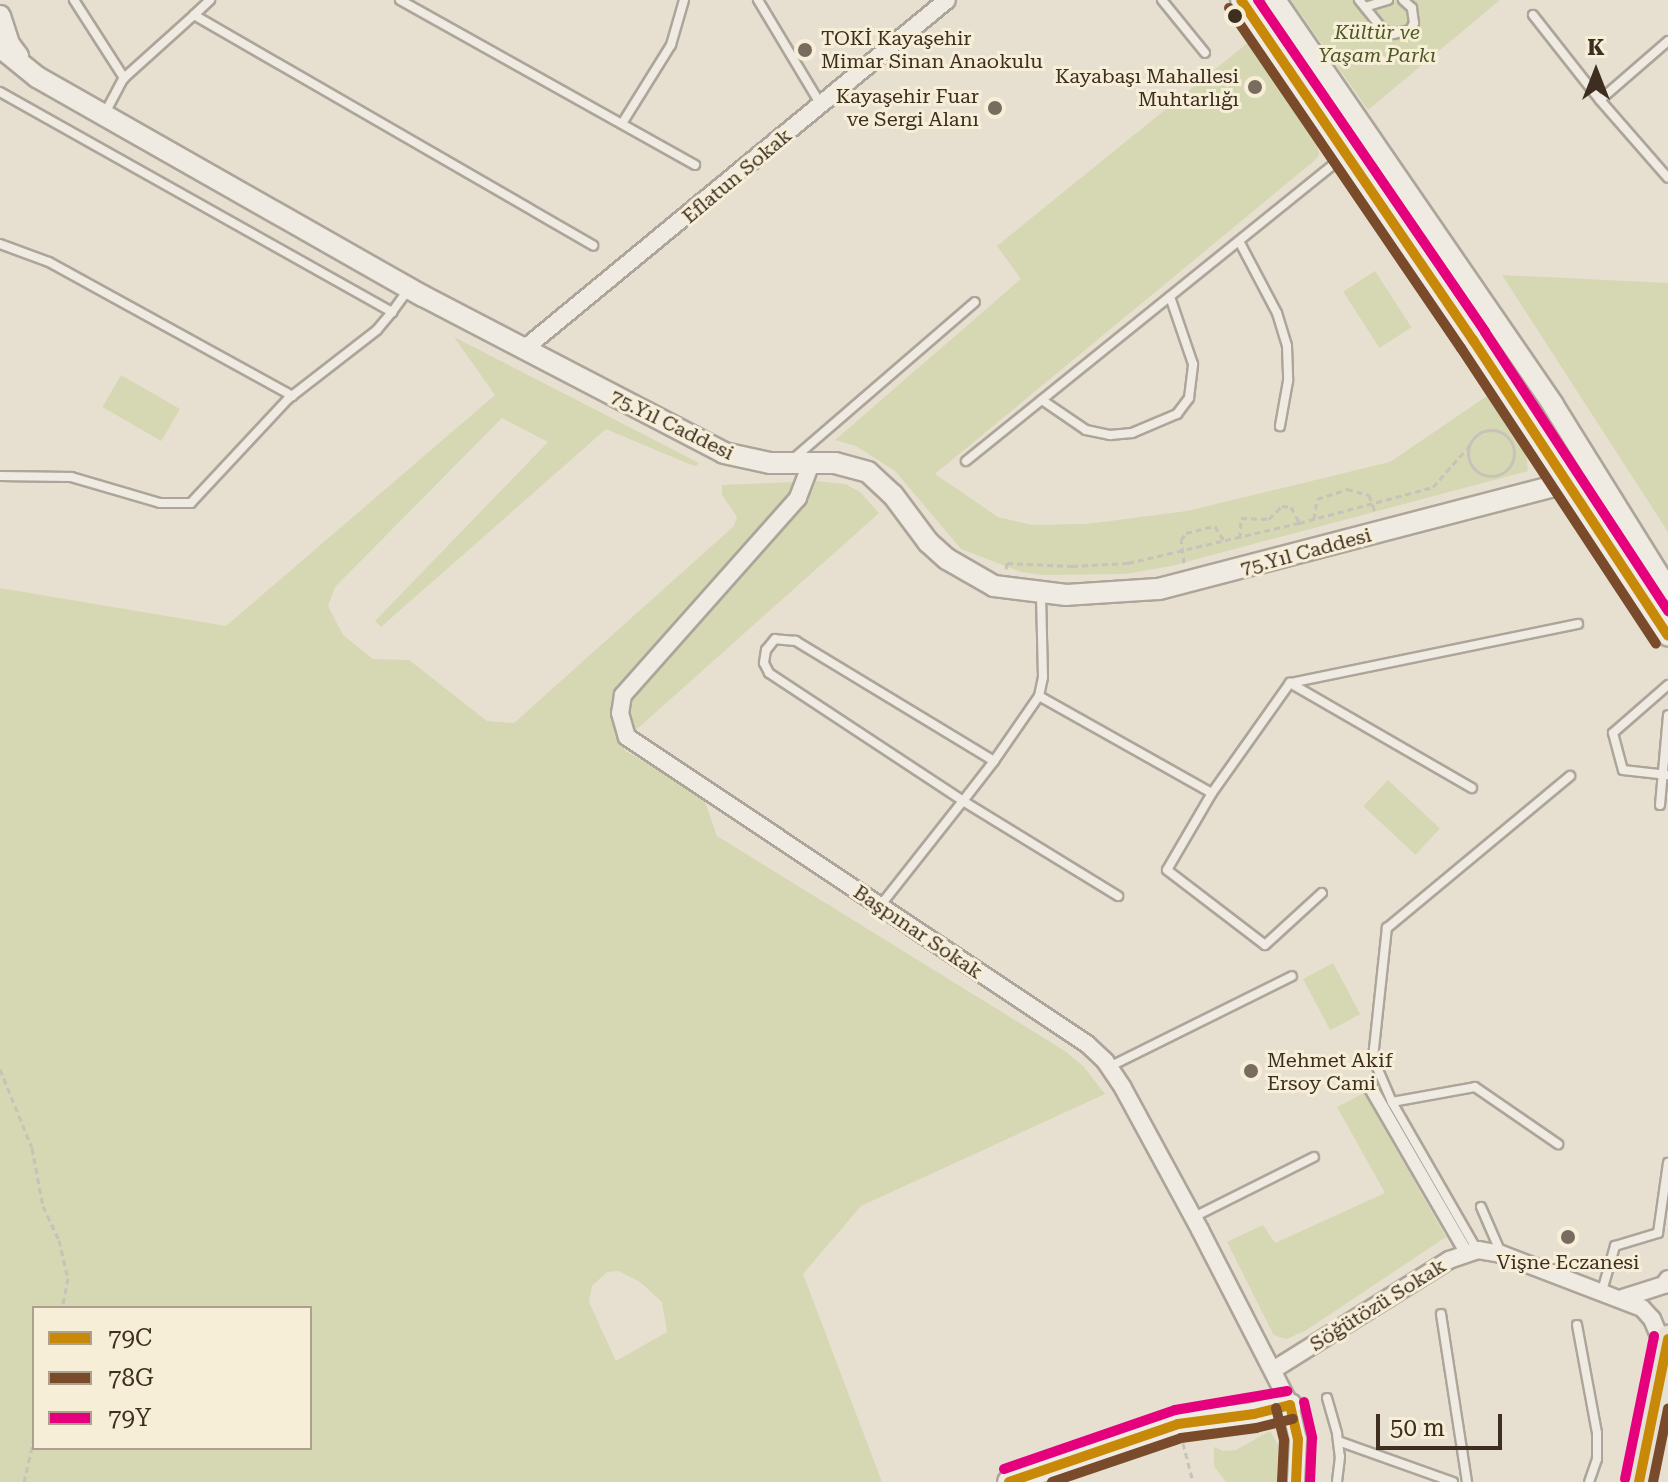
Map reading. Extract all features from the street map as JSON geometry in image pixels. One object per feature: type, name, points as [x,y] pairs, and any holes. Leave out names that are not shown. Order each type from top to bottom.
[{"type":"main road","points":[[1639,1482],[1667,1346]]},
{"type":"main road","points":[[1009,1482],[1178,1424],[1254,1414],[1290,1405]]},
{"type":"street","name":"Eflatun Sokak","points":[[524,349],[947,0]]},
{"type":"street","points":[[1241,0],[1668,636]]},
{"type":"street","points":[[1275,0],[1553,405],[1668,590]]},
{"type":"street","name":"75.Yıl Caddesi","points":[[0,16],[9,44],[37,77]]},
{"type":"street","name":"75.Yıl Caddesi","points":[[0,47],[37,77],[410,288],[724,453],[745,460],[812,461],[854,467],[876,477],[928,542],[947,559],[979,580],[1004,589],[1041,594],[1126,592],[1189,582],[1565,483]]},
{"type":"street","name":"Başpınar Sokak","points":[[812,461],[798,498],[623,695],[620,713],[627,737],[1087,1044],[1109,1067],[1194,1217],[1290,1405],[1298,1439],[1296,1482]]},
{"type":"street","points":[[1372,1090],[1472,1251],[1501,1254],[1623,1298],[1642,1308],[1667,1346]]},
{"type":"street","name":"Söğütözü Sokak","points":[[1273,1370],[1472,1251]]},
{"type":"street","points":[[1623,1298],[1664,1285],[1668,1279]]},
{"type":"lane","points":[[74,0],[124,78]]},
{"type":"lane","points":[[105,113],[124,78],[210,0]]},
{"type":"lane","points":[[400,0],[695,165]]},
{"type":"lane","points":[[623,122],[671,45],[684,0]]},
{"type":"lane","points":[[758,0],[822,106]]},
{"type":"lane","points":[[1162,0],[1205,53]]},
{"type":"lane","points":[[1362,4],[1388,0]]},
{"type":"lane","points":[[1362,4],[1383,30],[1403,33],[1410,30],[1414,13],[1403,0]]},
{"type":"lane","points":[[194,15],[593,245]]},
{"type":"lane","points":[[1533,15],[1600,100],[1668,178]]},
{"type":"lane","points":[[1600,100],[1668,41]]},
{"type":"lane","points":[[0,92],[392,312]]},
{"type":"lane","points":[[966,461],[1347,154]]},
{"type":"lane","points":[[1239,241],[1277,313],[1287,346],[1288,381],[1280,426]]},
{"type":"lane","points":[[0,244],[49,262],[293,396]]},
{"type":"lane","points":[[0,476],[71,477],[160,503],[191,503],[293,396],[377,330],[410,288]]},
{"type":"lane","points":[[1042,400],[1086,430],[1110,435],[1132,433],[1177,414],[1189,398],[1194,381],[1189,345],[1170,297]]},
{"type":"lane","points":[[789,462],[975,302]]},
{"type":"lane","points":[[880,906],[994,761],[1039,696],[1043,677],[1041,594]]},
{"type":"lane","points":[[1322,893],[1265,945],[1167,870],[1212,793],[1290,683],[1578,624]]},
{"type":"lane","points":[[994,761],[796,641],[775,639],[766,650],[764,663],[769,673],[963,801],[1118,896]]},
{"type":"lane","points":[[1290,683],[1472,788]]},
{"type":"lane","points":[[1665,774],[1623,770],[1613,733],[1668,685]]},
{"type":"lane","points":[[1039,696],[1212,793]]},
{"type":"lane","points":[[1660,805],[1668,715]]},
{"type":"lane","points":[[1472,1251],[1392,1102],[1373,1058],[1387,928],[1570,776]]},
{"type":"lane","points":[[1109,1067],[1292,976]]},
{"type":"lane","points":[[1392,1102],[1475,1087],[1558,1144]]},
{"type":"lane","points":[[1194,1217],[1314,1157]]},
{"type":"lane","points":[[1602,1291],[1615,1246],[1658,1233],[1668,1163]]},
{"type":"lane","points":[[1481,1207],[1501,1254]]},
{"type":"lane","points":[[1441,1314],[1467,1482]]},
{"type":"lane","points":[[1577,1325],[1597,1433],[1597,1459],[1589,1482]]},
{"type":"lane","points":[[1327,1398],[1338,1441],[1337,1482]]},
{"type":"lane","points":[[1338,1441],[1453,1482]]},
{"type":"path","points":[[1004,589],[1007,563],[1102,566],[1182,553],[1433,487],[1471,444],[1481,433],[1496,431],[1513,445],[1513,460],[1504,472],[1484,474],[1472,464],[1471,444]]},
{"type":"path","points":[[1314,519],[1317,499],[1328,493],[1363,491],[1373,502],[1380,532]]},
{"type":"path","points":[[1240,538],[1241,518],[1269,519],[1282,506],[1291,507],[1299,523]]},
{"type":"path","points":[[1189,582],[1182,553],[1182,536],[1210,525],[1219,528],[1225,542]]},
{"type":"path","points":[[0,1069],[32,1148],[43,1206],[59,1240],[68,1278],[62,1306]]},
{"type":"path","points":[[1178,1424],[1193,1482]]},
{"type":"path","points":[[24,1482],[32,1447]]},
{"type":"green space","name":"Kültür ve Yaşam Parkı","points":[[1291,0],[1500,0],[1368,110]]},
{"type":"green space","points":[[1250,41],[1317,142],[1319,155],[935,474],[998,517],[1032,525],[1087,524],[1187,511],[1390,462],[1487,396],[1526,454],[1528,471],[1171,566],[1125,574],[1043,575],[1021,572],[961,549],[895,471],[856,446],[835,440],[1021,279],[997,246]]},
{"type":"green space","points":[[1375,271],[1411,327],[1380,348],[1343,292]]},
{"type":"green space","points":[[1502,275],[1668,283],[1668,532]]},
{"type":"green space","points":[[454,337],[699,463],[696,466],[689,464],[606,429],[381,627],[375,621],[548,442],[502,418],[335,587],[328,606],[343,635],[373,659],[409,660],[487,721],[514,723],[734,526],[737,517],[722,495],[722,485],[816,481],[845,484],[860,492],[879,513],[628,737],[624,750],[704,799],[717,836],[1065,1051],[1084,1067],[1105,1094],[861,1206],[803,1274],[882,1482],[0,1482],[0,588],[226,626],[495,395]],"holes":[[[619,1271],[640,1282],[662,1302],[667,1332],[616,1361],[589,1302],[592,1286],[607,1272]]]},
{"type":"green space","points":[[121,375],[180,409],[161,441],[102,407]]},
{"type":"green space","points":[[1388,780],[1440,828],[1415,855],[1363,806]]},
{"type":"green space","points":[[1333,963],[1360,1014],[1330,1030],[1303,979]]},
{"type":"green space","points":[[1364,1093],[1446,1237],[1305,1331],[1286,1339],[1279,1337],[1273,1334],[1227,1242],[1263,1225],[1275,1243],[1385,1193],[1337,1107]]},
{"type":"green space","points":[[1270,1431],[1278,1445],[1277,1482],[1226,1482],[1214,1466],[1214,1447],[1223,1451],[1236,1450]]},
{"type":"transit line","name":"79C","points":[[1241,0],[1473,340],[1668,636]]},
{"type":"transit line","name":"79Y","points":[[1258,0],[1485,332],[1668,611]]},
{"type":"transit line","name":"78G","points":[[1229,8],[1461,348],[1656,644]]},
{"type":"transit line","name":"79Y","points":[[1625,1479],[1654,1336]]},
{"type":"transit line","name":"79C","points":[[1639,1482],[1668,1339]]},
{"type":"transit line","name":"79Y","points":[[1004,1469],[1175,1410],[1287,1391]]},
{"type":"transit line","name":"79Y","points":[[1304,1402],[1312,1438],[1310,1482]]},
{"type":"transit line","name":"79C","points":[[1290,1405],[1298,1439],[1296,1482]]},
{"type":"transit line","name":"79C","points":[[1009,1482],[1178,1424],[1254,1414],[1290,1405]]},
{"type":"transit line","name":"78G","points":[[1276,1408],[1284,1440],[1282,1481]]},
{"type":"transit line","name":"78G","points":[[1653,1482],[1668,1409]]},
{"type":"transit line","name":"78G","points":[[1052,1482],[1181,1438],[1256,1428],[1293,1419]]},
{"type":"place","name":"TOKİ Kayaşehir Mimar Sinan Anaokulu","points":[[805,50]]},
{"type":"place","name":"Kayabaşı Mahallesi Muhtarlığı","points":[[1255,87]]},
{"type":"place","name":"Kayaşehir Fuar ve Sergi Alanı","points":[[995,108]]},
{"type":"place","name":"Mehmet Akif Ersoy Cami","points":[[1251,1071]]},
{"type":"place","name":"Vişne Eczanesi","points":[[1568,1237]]}]
